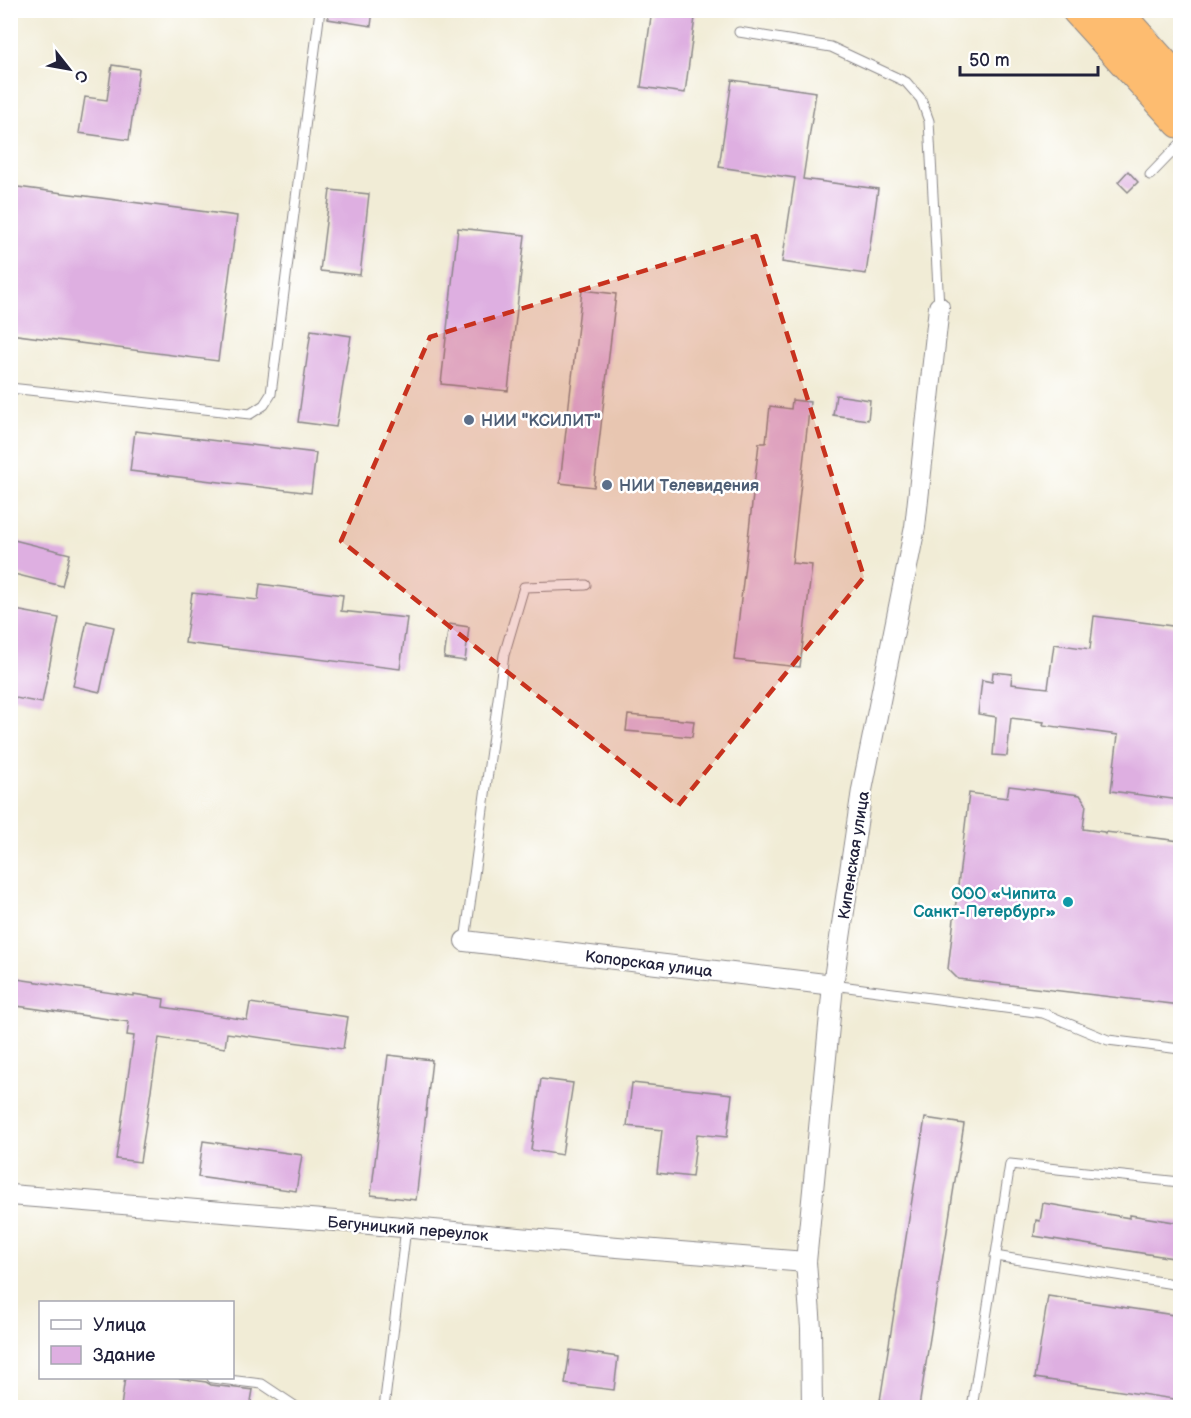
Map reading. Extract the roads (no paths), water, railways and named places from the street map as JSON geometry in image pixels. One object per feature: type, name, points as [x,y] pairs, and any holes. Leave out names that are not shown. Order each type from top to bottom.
[{"type":"highway","points":[[1078,10],[1180,122]]},
{"type":"highway","points":[[1114,10],[1180,83]]},
{"type":"street","name":"Кипенская улица","points":[[812,1407],[811,1328],[806,1262],[833,985],[862,790],[915,527],[939,306]]},
{"type":"street","name":"Копорская улица","points":[[465,941],[833,985]]},
{"type":"street","name":"Бегуницкий переулок","points":[[10,1194],[806,1262]]},
{"type":"lane","points":[[10,388],[250,414],[264,405],[271,394],[320,10]]},
{"type":"lane","points":[[739,32],[831,47],[906,82],[921,99],[929,121],[939,306]]},
{"type":"lane","points":[[1150,175],[1180,144]]},
{"type":"lane","points":[[465,941],[504,655],[524,586],[585,585]]},
{"type":"lane","points":[[833,985],[1042,1013],[1108,1040],[1180,1049]]},
{"type":"lane","points":[[972,1407],[1010,1164],[1180,1182]]},
{"type":"lane","points":[[384,1407],[406,1228]]},
{"type":"lane","points":[[995,1256],[1180,1285]]},
{"type":"lane","points":[[226,1379],[262,1384],[298,1407]]},
{"type":"place","name":"НИИ \"КСИЛИТ\"","points":[[469,420]]},
{"type":"place","name":"НИИ Телевидения","points":[[607,485]]},
{"type":"place","name":"ООО «Чипита Санкт-Петербург»","points":[[1068,902]]}]
